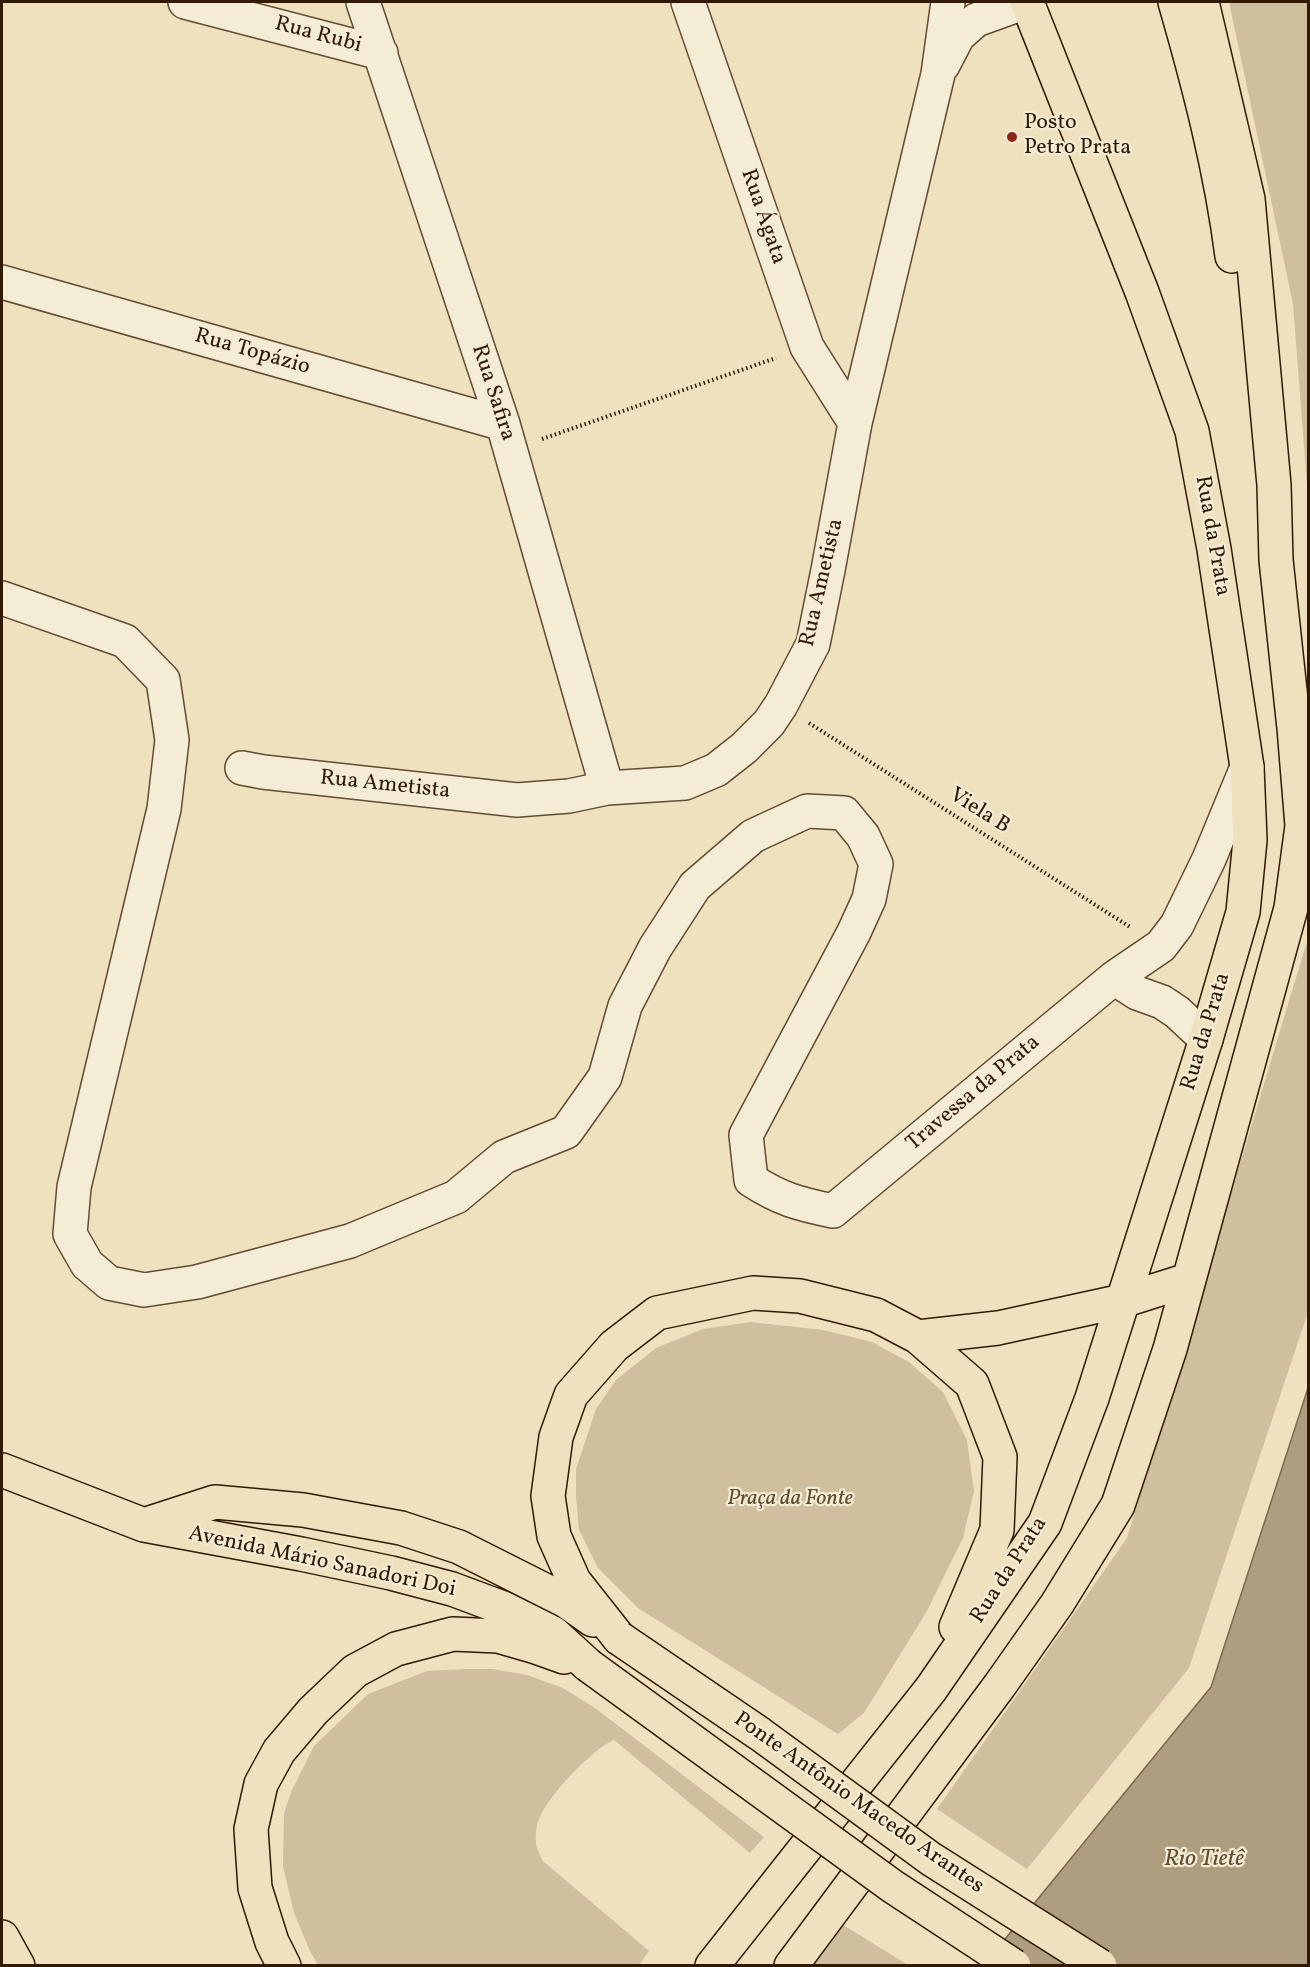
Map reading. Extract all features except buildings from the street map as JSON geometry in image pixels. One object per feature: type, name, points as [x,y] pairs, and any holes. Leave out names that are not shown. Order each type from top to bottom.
[{"type":"main road","name":"Rua da Prata","points":[[712,1965],[930,1689],[1045,1523],[1092,1398],[1206,1039],[1243,912],[1250,840],[1247,767],[1214,549],[1192,431],[1142,292],[1027,2]]},
{"type":"main road","points":[[1175,2],[1198,83],[1228,224],[1254,429],[1276,560]]},
{"type":"main road","name":"Rua da Prata","points":[[791,1965],[1000,1685],[1057,1604],[1118,1505],[1170,1348],[1291,908],[1302,826],[1276,560],[1274,485],[1248,199],[1202,2]]},
{"type":"main road","points":[[918,1337],[998,1328],[1122,1301],[1188,1280]]},
{"type":"main road","points":[[619,1638],[574,1581],[554,1536],[548,1496],[556,1437],[571,1395],[614,1346],[657,1313],[753,1293],[800,1296],[876,1315],[918,1337],[972,1384],[1000,1457],[997,1530],[930,1689]]},
{"type":"main road","name":"Avenida Mário Sanadori Doi","points":[[2,1470],[144,1526],[301,1554],[391,1573],[452,1589],[503,1608],[553,1633],[588,1665]]},
{"type":"main road","name":"Avenida Mário Sanadori Doi","points":[[144,1526],[215,1502],[303,1510],[401,1528],[459,1547],[566,1601],[619,1638]]},
{"type":"main road","points":[[284,1965],[272,1942],[255,1887],[251,1829],[261,1784],[279,1751],[313,1711],[355,1671],[396,1649],[453,1634],[498,1636],[588,1665]]},
{"type":"main road","name":"Ponte Antônio Macedo Arantes","points":[[619,1638],[760,1734],[931,1859],[1100,1965]]},
{"type":"main road","name":"Ponte Antônio Macedo Arantes","points":[[588,1665],[892,1886],[1014,1965]]},
{"type":"main road","points":[[2,1936],[18,1965]]},
{"type":"street","name":"Rua Rubi","points":[[185,2],[381,53]]},
{"type":"street","name":"Rua Safira","points":[[363,2],[507,437],[607,788]]},
{"type":"street","name":"Rua Ágata","points":[[688,2],[807,347],[855,423]]},
{"type":"street","name":"Rua Ametista","points":[[242,768],[516,800],[569,796],[607,788],[685,783],[716,770],[769,723],[813,644],[855,423],[938,74],[948,2]]},
{"type":"street","name":"Rua Ametista","points":[[938,74],[958,36],[975,20],[1027,2]]},
{"type":"street","name":"Rua Topázio","points":[[2,282],[507,437]]},
{"type":"street","name":"Travessa da Prata","points":[[2,598],[124,641],[163,680],[172,740],[164,809],[74,1187],[70,1234],[87,1264],[109,1283],[144,1290],[197,1282],[351,1241],[456,1197],[504,1157],[566,1132],[605,1077],[625,1006],[655,948],[694,886],[753,836],[807,811],[844,813],[863,836],[876,864],[869,899],[854,932],[746,1135],[751,1180],[773,1194],[797,1204],[833,1211],[1114,978],[1161,946],[1177,926],[1209,859],[1247,767]]},
{"type":"street","points":[[1114,978],[1137,993],[1162,1002],[1178,1012],[1206,1039]]},
{"type":"path","points":[[507,437],[807,347]]},
{"type":"path","name":"Viela B","points":[[781,705],[1161,946]]},
{"type":"green space","points":[[1229,2],[1308,2],[1308,499],[1293,304]]},
{"type":"green space","points":[[1308,938],[1308,1312],[1189,1668],[1027,1869],[937,1809],[1127,1538]]},
{"type":"green space","name":"Praça da Fonte","points":[[751,1322],[823,1330],[872,1342],[909,1362],[943,1392],[967,1440],[974,1491],[963,1538],[927,1611],[864,1713],[838,1734],[638,1608],[598,1568],[579,1530],[576,1469],[596,1409],[616,1380],[656,1348],[703,1329]]},
{"type":"green space","points":[[493,1669],[527,1675],[563,1688],[595,1708],[764,1837],[750,1853],[614,1740],[593,1754],[568,1778],[547,1804],[537,1826],[536,1844],[539,1852],[543,1861],[649,1951],[639,1965],[318,1965],[294,1913],[283,1866],[284,1813],[291,1792],[314,1746],[368,1694],[427,1671]]},
{"type":"green space","points":[[827,1915],[908,1965],[790,1966]]},
{"type":"water","name":"Rio Tietê","points":[[1308,1388],[1308,1965],[983,1966],[1211,1687]]},
{"type":"place","name":"Posto Petro Prata","points":[[1012,137]]}]
